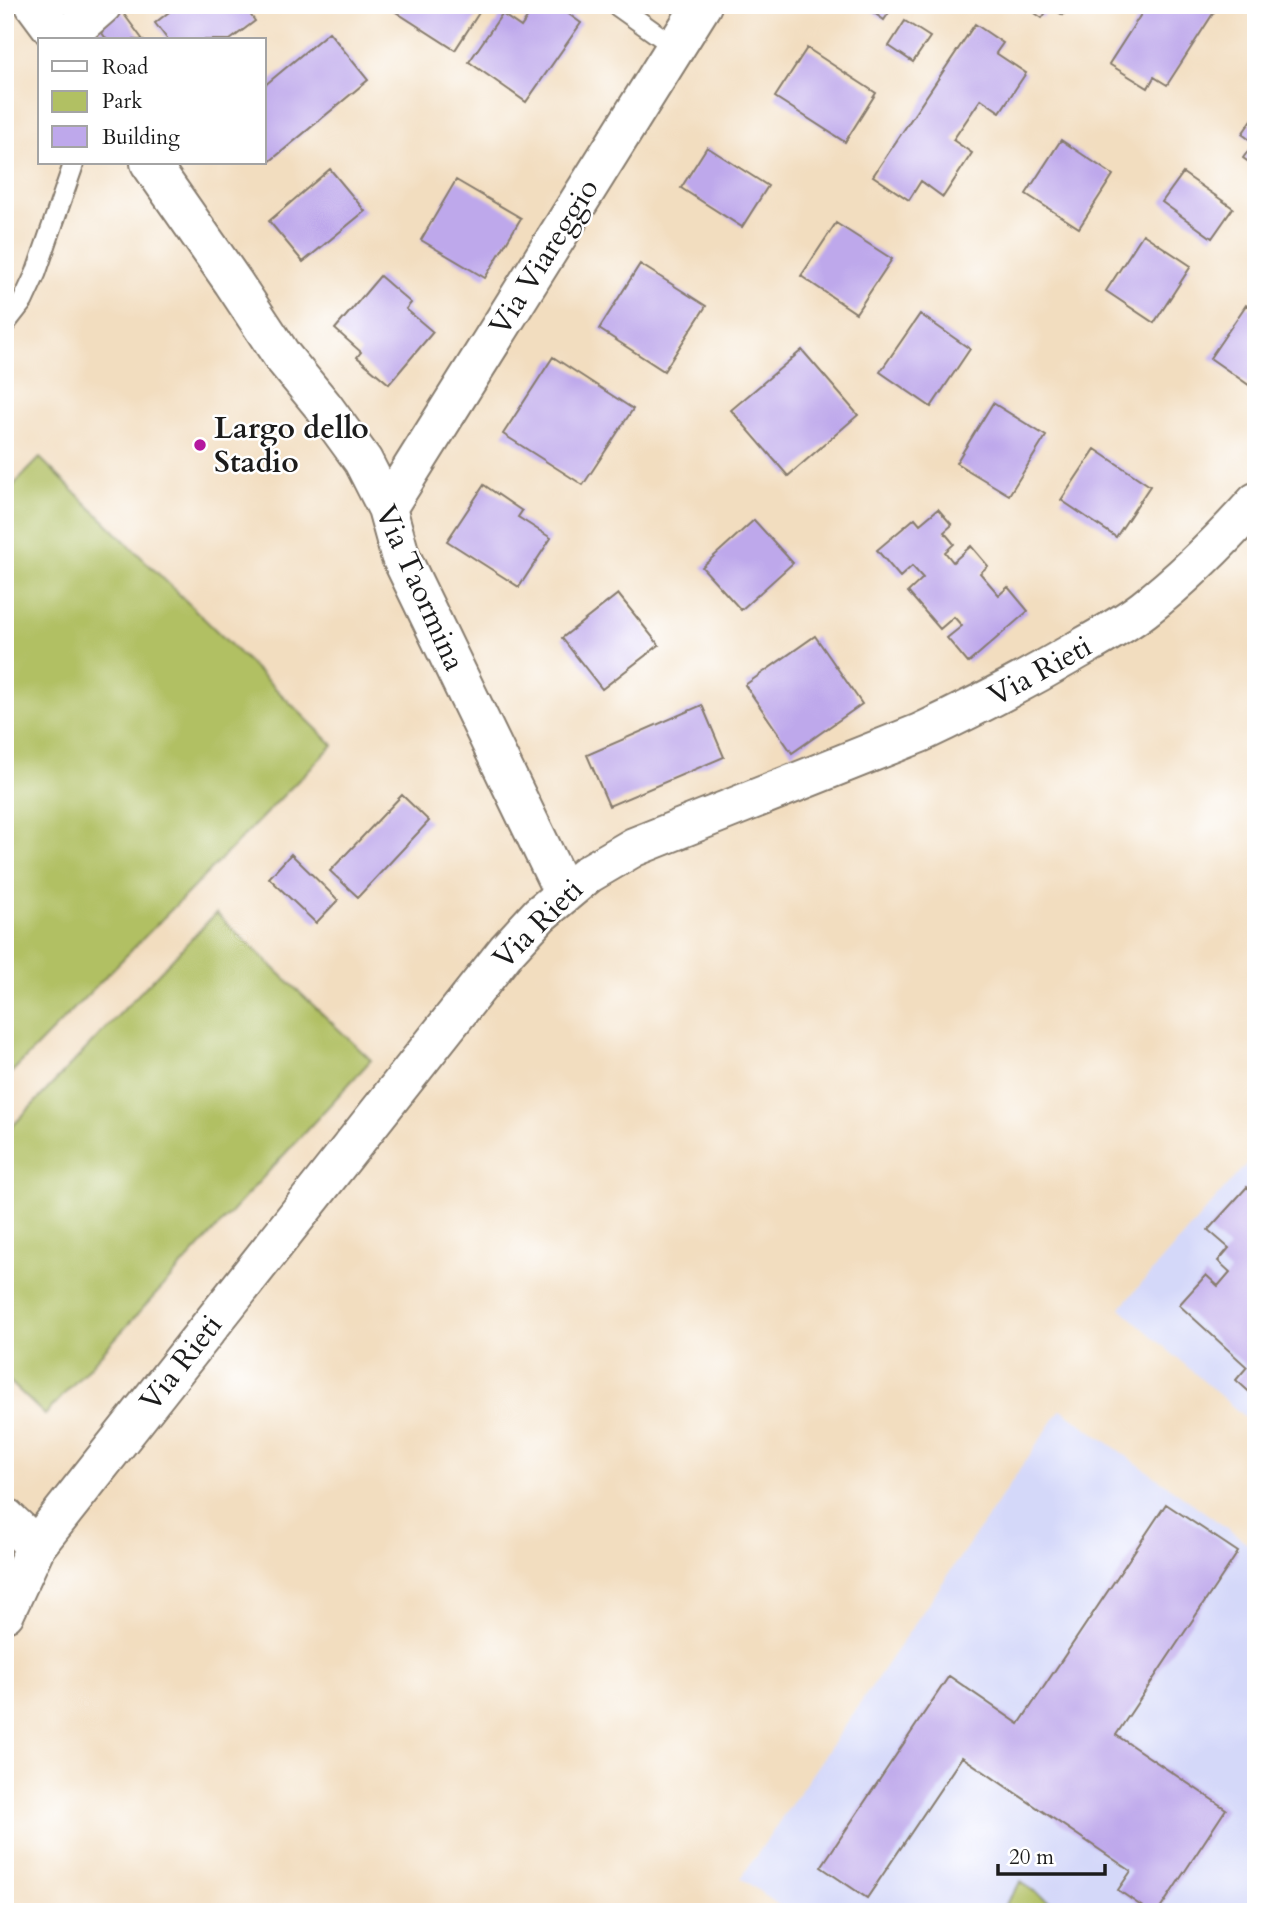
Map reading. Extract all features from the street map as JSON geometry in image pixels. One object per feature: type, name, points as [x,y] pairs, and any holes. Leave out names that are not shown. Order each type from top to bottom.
[{"type":"street","points":[[34,5],[60,38]]},
{"type":"street","points":[[64,38],[102,5]]},
{"type":"street","name":"Via Viareggio","points":[[387,508],[702,5]]},
{"type":"street","name":"Via Taormina","points":[[151,164],[282,356],[363,461],[387,508],[400,555],[564,894]]},
{"type":"street","name":"Via Rieti","points":[[5,1613],[36,1546],[508,950],[540,914],[588,874],[634,847],[920,733],[1050,666],[1144,609],[1208,553],[1256,502]]},
{"type":"street","points":[[5,1517],[36,1546]]},
{"type":"lane","points":[[616,5],[675,47]]},
{"type":"lane","points":[[5,324],[23,301],[36,273],[74,164]]},
{"type":"shaded area","points":[[1256,1153],[1256,1427],[1120,1308]]},
{"type":"shaded area","points":[[1061,1409],[1256,1549],[1256,1912],[788,1912],[741,1878]]},
{"type":"green space","points":[[40,458],[333,745],[5,1079],[5,494]]},
{"type":"green space","points":[[216,913],[371,1060],[45,1415],[5,1377],[5,1134]]},
{"type":"green space","points":[[1021,1882],[1064,1912],[1000,1912]]},
{"type":"building","points":[[178,5],[243,5],[255,21],[233,38],[166,38],[155,23]]},
{"type":"building","points":[[385,5],[484,5],[455,50]]},
{"type":"building","points":[[536,5],[556,5],[581,23],[526,102],[469,62],[502,14],[521,27]]},
{"type":"building","points":[[863,5],[894,5],[884,20]]},
{"type":"building","points":[[1023,5],[1069,5],[1063,15],[1050,7],[1042,18]]},
{"type":"building","points":[[1147,5],[1203,5],[1214,12],[1167,85],[1154,77],[1148,88],[1109,64]]},
{"type":"building","points":[[120,9],[142,38],[106,38],[97,26]]},
{"type":"building","points":[[905,21],[930,37],[913,62],[889,46]]},
{"type":"building","points":[[975,24],[1003,43],[996,53],[1026,73],[1000,112],[981,99],[953,140],[972,153],[943,197],[921,181],[909,200],[873,176]]},
{"type":"building","points":[[329,32],[368,80],[269,162],[266,158],[266,84]]},
{"type":"building","points":[[807,48],[876,93],[845,142],[775,97]]},
{"type":"building","points":[[1256,114],[1256,167],[1243,158],[1254,143],[1242,134]]},
{"type":"building","points":[[1061,140],[1113,175],[1079,228],[1026,194]]},
{"type":"building","points":[[707,147],[768,186],[742,227],[681,188]]},
{"type":"building","points":[[330,169],[365,211],[303,262],[269,221]]},
{"type":"building","points":[[1183,173],[1233,208],[1212,238],[1162,202]]},
{"type":"building","points":[[456,180],[521,218],[485,278],[421,240]]},
{"type":"building","points":[[836,223],[892,259],[856,313],[801,276]]},
{"type":"building","points":[[1143,234],[1191,266],[1154,323],[1106,291]]},
{"type":"building","points":[[640,264],[706,306],[664,371],[599,329]]},
{"type":"building","points":[[380,276],[411,303],[406,309],[433,332],[389,384],[357,357],[361,352],[335,329]]},
{"type":"building","points":[[1246,305],[1256,311],[1256,390],[1210,358]]},
{"type":"building","points":[[920,314],[970,349],[931,407],[880,372]]},
{"type":"building","points":[[802,350],[858,415],[788,476],[731,410]]},
{"type":"building","points":[[553,357],[633,409],[583,485],[503,434]]},
{"type":"building","points":[[993,403],[1046,436],[1009,495],[956,463]]},
{"type":"building","points":[[1095,449],[1150,486],[1116,537],[1061,500]]},
{"type":"building","points":[[484,485],[522,511],[518,517],[551,538],[519,587],[447,541]]},
{"type":"building","points":[[938,509],[952,525],[944,532],[954,544],[945,552],[953,562],[971,546],[988,566],[980,573],[999,595],[1008,587],[1028,611],[968,663],[947,638],[962,626],[954,617],[940,629],[908,592],[923,578],[912,566],[900,577],[877,550],[915,518],[920,524]]},
{"type":"building","points":[[754,520],[793,563],[741,610],[702,567]]},
{"type":"building","points":[[618,594],[659,645],[602,689],[562,638]]},
{"type":"building","points":[[815,636],[862,704],[792,753],[745,685]]},
{"type":"building","points":[[702,705],[724,757],[609,806],[587,755]]},
{"type":"building","points":[[402,795],[429,821],[358,897],[330,871]]},
{"type":"building","points":[[291,854],[338,900],[316,923],[269,878]]},
{"type":"building","points":[[1247,1187],[1256,1195],[1256,1398],[1236,1380],[1247,1367],[1179,1305],[1206,1275],[1218,1286],[1230,1272],[1218,1261],[1229,1248],[1208,1230]]},
{"type":"building","points":[[1166,1504],[1238,1552],[1116,1735],[1226,1809],[1158,1912],[1150,1912],[1118,1890],[1131,1871],[962,1757],[867,1898],[821,1867],[949,1676],[1019,1724]]},
{"type":"place","name":"Largo dello Stadio","points":[[200,445]]}]
